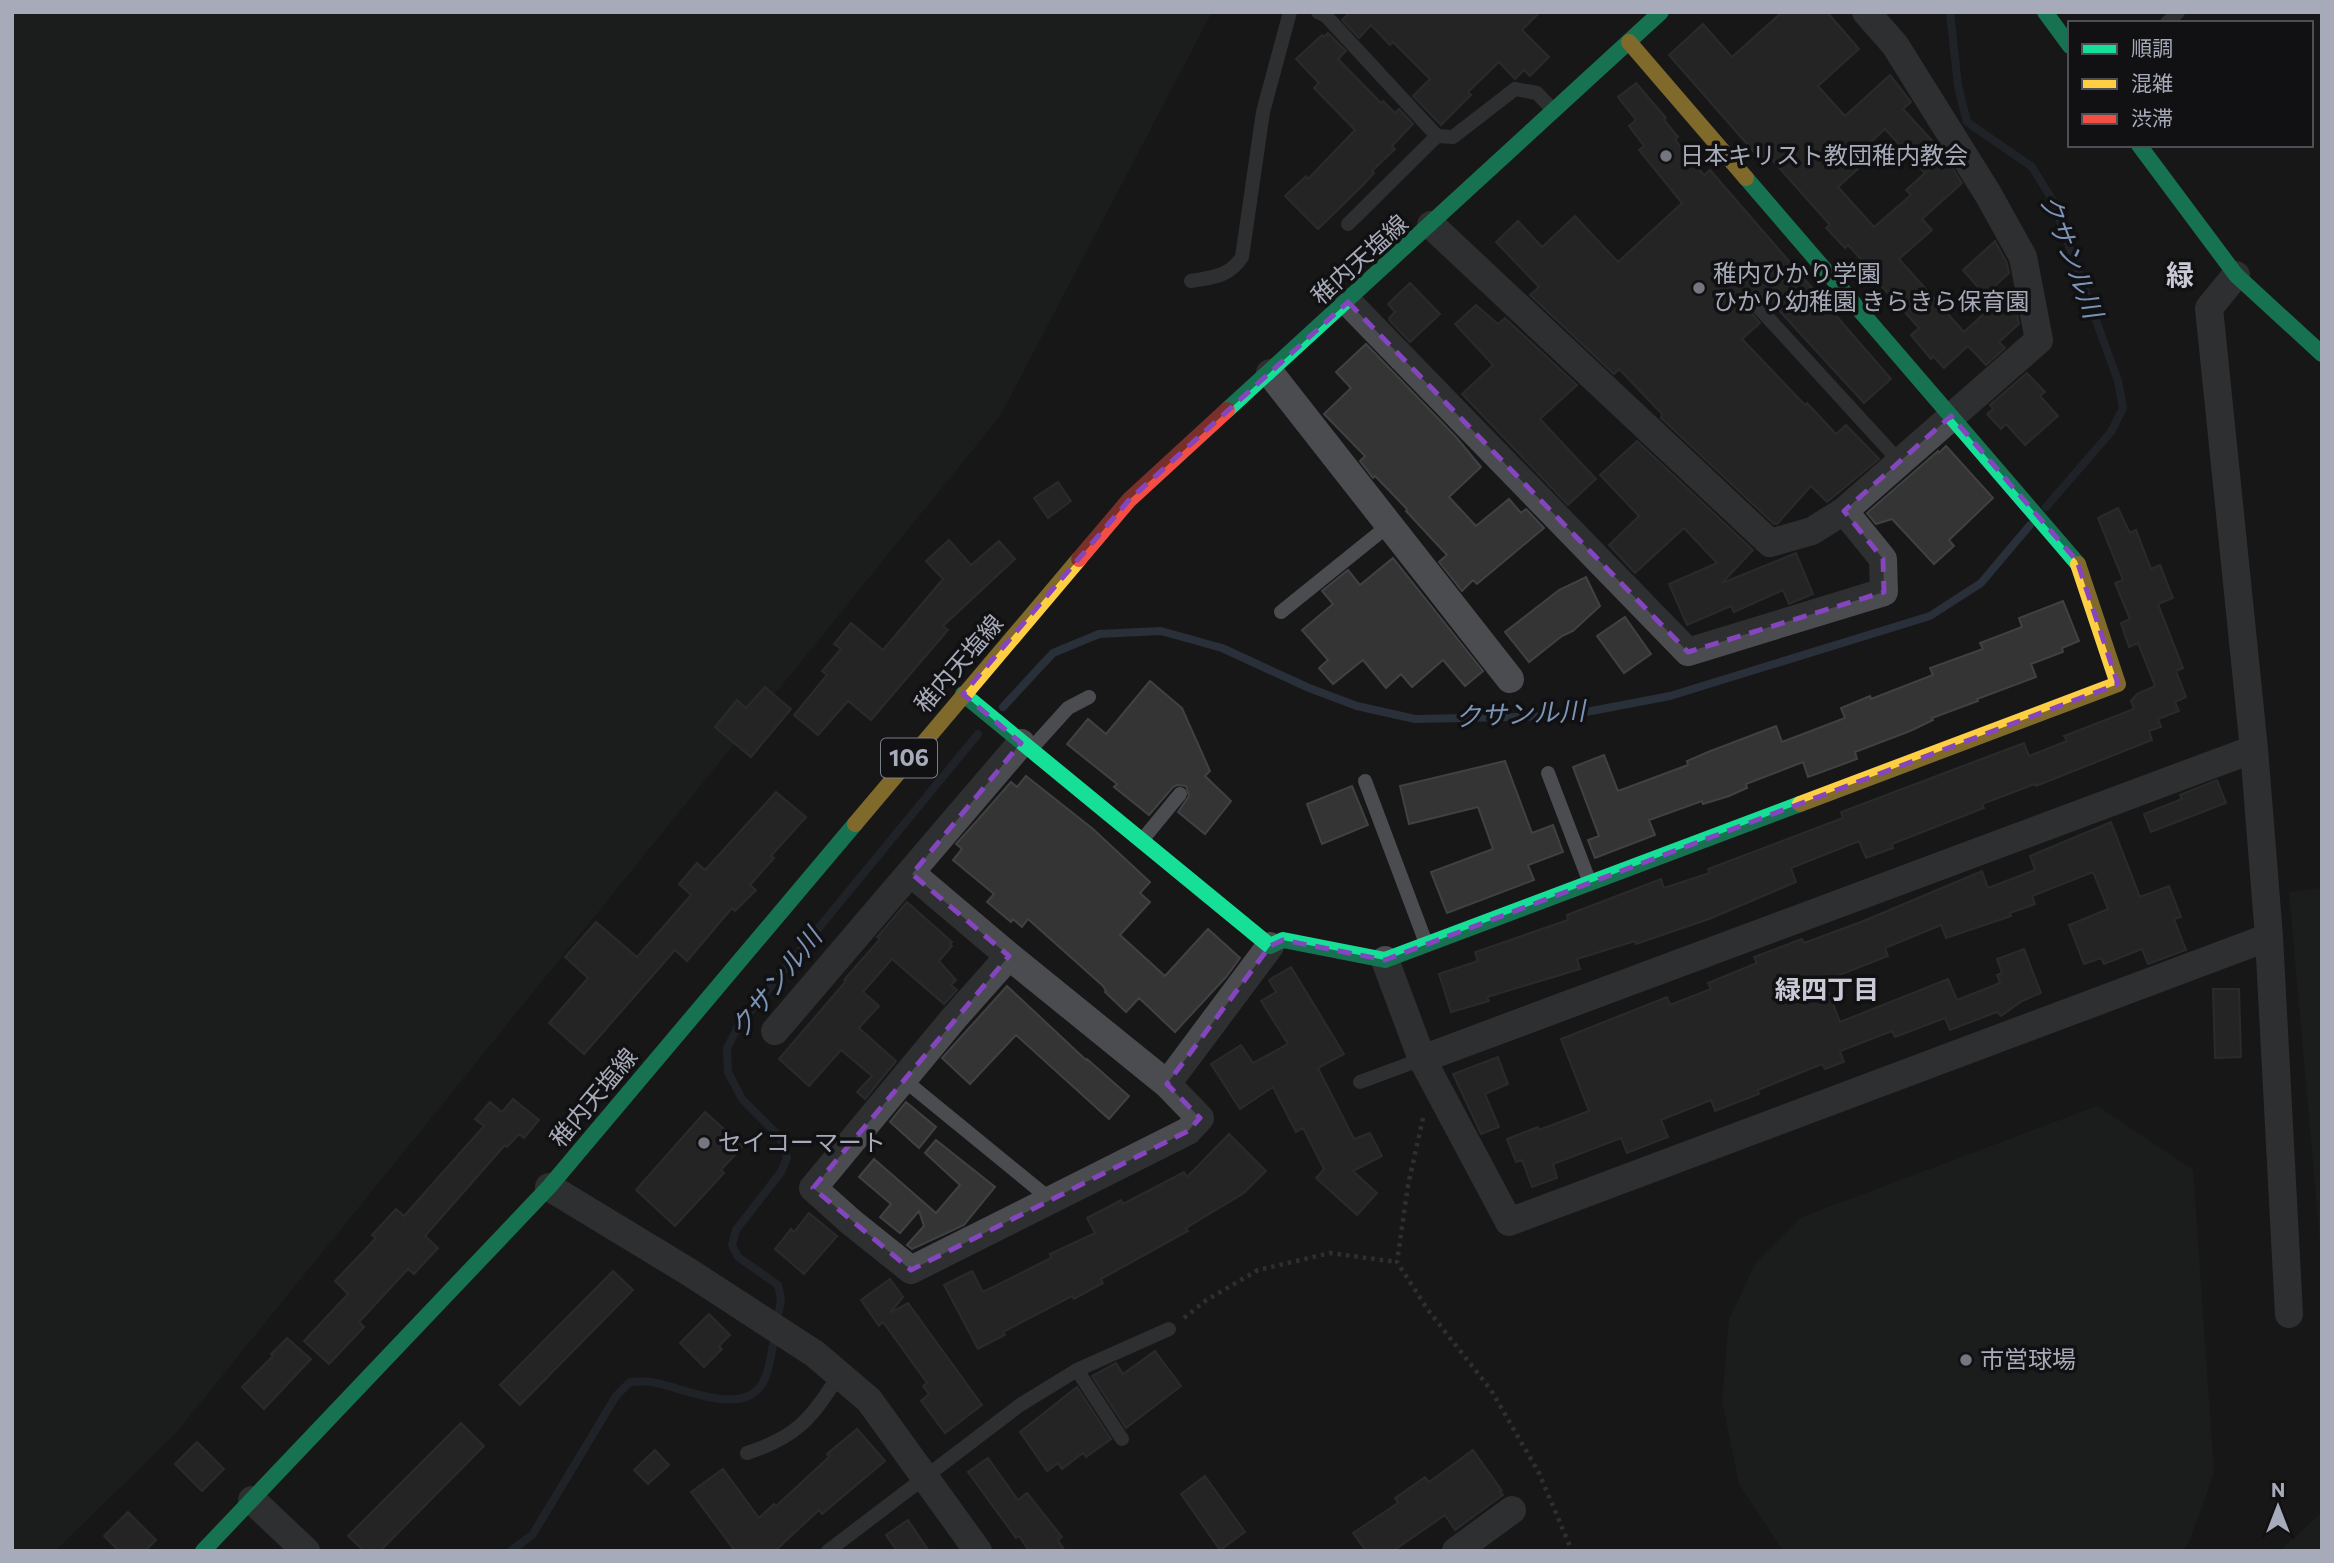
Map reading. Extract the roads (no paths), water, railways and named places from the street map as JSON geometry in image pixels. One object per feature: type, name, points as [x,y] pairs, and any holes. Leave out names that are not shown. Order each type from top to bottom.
[{"type":"street","name":"稚内天塩線","points":[[203,1551],[549,1187],[1129,500],[1348,302],[1661,12]]},
{"type":"street","points":[[1431,225],[1770,544],[1812,531],[1844,511],[2039,340],[2024,257],[1895,45],[1866,12]]},
{"type":"street","points":[[2045,12],[2068,43]]},
{"type":"street","points":[[1167,1084],[1270,946],[1283,940],[1385,960],[2119,684],[2077,561],[1629,42]]},
{"type":"street","points":[[2140,147],[2236,275],[2322,354]]},
{"type":"street","points":[[2236,275],[2209,308],[2260,749],[2289,1314]]},
{"type":"street","points":[[1348,302],[1688,652],[1884,592],[1883,559],[1844,511]]},
{"type":"street","points":[[1269,373],[1510,679]]},
{"type":"street","points":[[963,694],[1270,946]]},
{"type":"street","points":[[775,1031],[1026,747]]},
{"type":"street","points":[[1427,1069],[2260,749]]},
{"type":"street","points":[[912,874],[1167,1084],[1200,1118],[1188,1131],[911,1270],[813,1188],[1009,956]]},
{"type":"street","points":[[1385,960],[1427,1069],[1509,1222],[2269,937]]},
{"type":"street","points":[[549,1187],[689,1272],[815,1354],[869,1400],[978,1551]]},
{"type":"street","points":[[252,1500],[306,1551]]},
{"type":"street","points":[[1456,1551],[1512,1510]]},
{"type":"lane","points":[[1191,281],[1224,276],[1235,269],[1242,257],[1263,112],[1290,12]]},
{"type":"lane","points":[[1318,12],[1326,16],[1437,136],[1453,137],[1515,89],[1537,93],[1554,111]]},
{"type":"lane","points":[[1348,224],[1437,136]]},
{"type":"lane","points":[[1759,308],[1900,462]]},
{"type":"lane","points":[[1281,612],[1389,525]]},
{"type":"lane","points":[[1026,747],[1068,708],[1089,697]]},
{"type":"lane","points":[[1548,773],[1590,883]]},
{"type":"lane","points":[[1365,781],[1426,944]]},
{"type":"lane","points":[[1141,841],[1180,794]]},
{"type":"lane","points":[[1360,1082],[1427,1069]]},
{"type":"lane","points":[[903,1079],[1051,1200]]},
{"type":"lane","points":[[828,1551],[1020,1405],[1077,1370],[1169,1329]]},
{"type":"lane","points":[[1077,1370],[1122,1439]]},
{"type":"lane","points":[[747,1453],[767,1447],[793,1433],[816,1412],[839,1375]]},
{"type":"waterway","name":"クサンル川","points":[[1950,12],[1958,86],[1967,122],[2032,167],[2053,201],[2118,381],[2123,408],[2111,432],[2046,507]]},
{"type":"waterway","name":"クサンル川","points":[[1003,707],[1053,653],[1099,634],[1161,631],[1222,648],[1309,688],[1357,706],[1415,719],[1565,716],[1670,696],[1930,616],[1981,583],[2030,525]]},
{"type":"waterway","name":"クサンル川","points":[[779,1311],[781,1299],[778,1285],[738,1257],[732,1245],[736,1230],[781,1172],[787,1158],[781,1138],[742,1099],[728,1072],[727,1048],[739,1025],[978,734]]},
{"type":"waterway","name":"クサンル川","points":[[511,1551],[533,1534],[616,1396],[630,1382],[651,1382],[708,1397],[737,1399],[750,1395],[760,1387],[767,1372],[773,1345]]},
{"type":"place","name":"日本キリスト教団稚内教会","points":[[1666,156]]},
{"type":"place","name":"稚内ひかり学園 ひかり幼稚園 きらきら保育園","points":[[1699,288]]},
{"type":"place","name":"セイコーマート","points":[[704,1143]]},
{"type":"place","name":"市営球場","points":[[1966,1360]]},
{"type":"district","name":"緑","points":[[2180,275]]},
{"type":"district","name":"緑四丁目","points":[[1827,990]]}]
